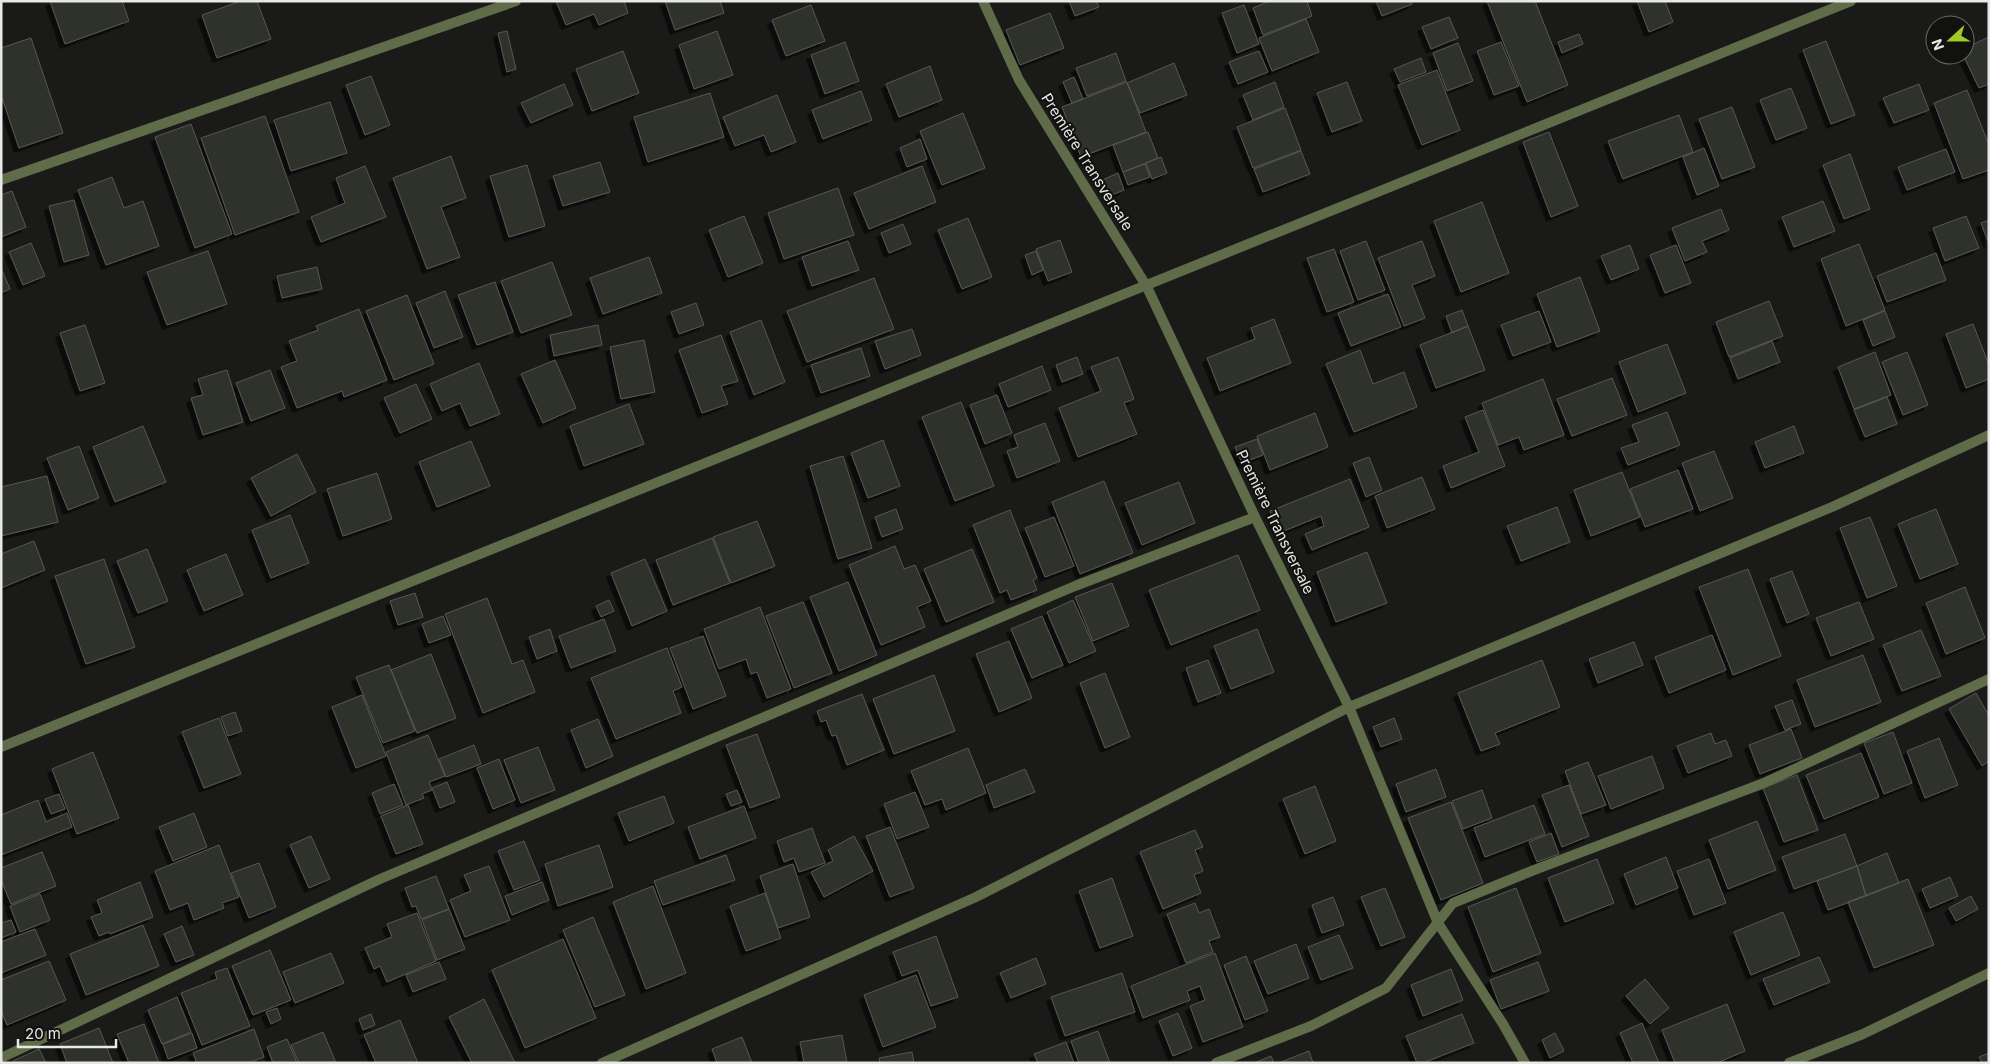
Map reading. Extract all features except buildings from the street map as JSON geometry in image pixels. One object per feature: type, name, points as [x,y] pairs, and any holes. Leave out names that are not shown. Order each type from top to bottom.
[{"type":"street","points":[[1,180],[516,1]]},
{"type":"street","name":"Première Transversale","points":[[983,1],[1019,80],[1147,287],[1255,517],[1349,707],[1438,923],[1526,1063]]},
{"type":"street","points":[[1,747],[1147,287],[1851,1]]},
{"type":"street","points":[[602,1063],[976,897],[1349,707],[1832,507],[1989,435]]},
{"type":"street","points":[[1,1058],[380,879],[1075,586],[1255,517]]},
{"type":"street","points":[[1216,1063],[1310,1026],[1386,988],[1453,903],[1534,870],[1764,783],[1989,679]]},
{"type":"street","points":[[1789,1063],[1863,1034],[1989,973]]}]
